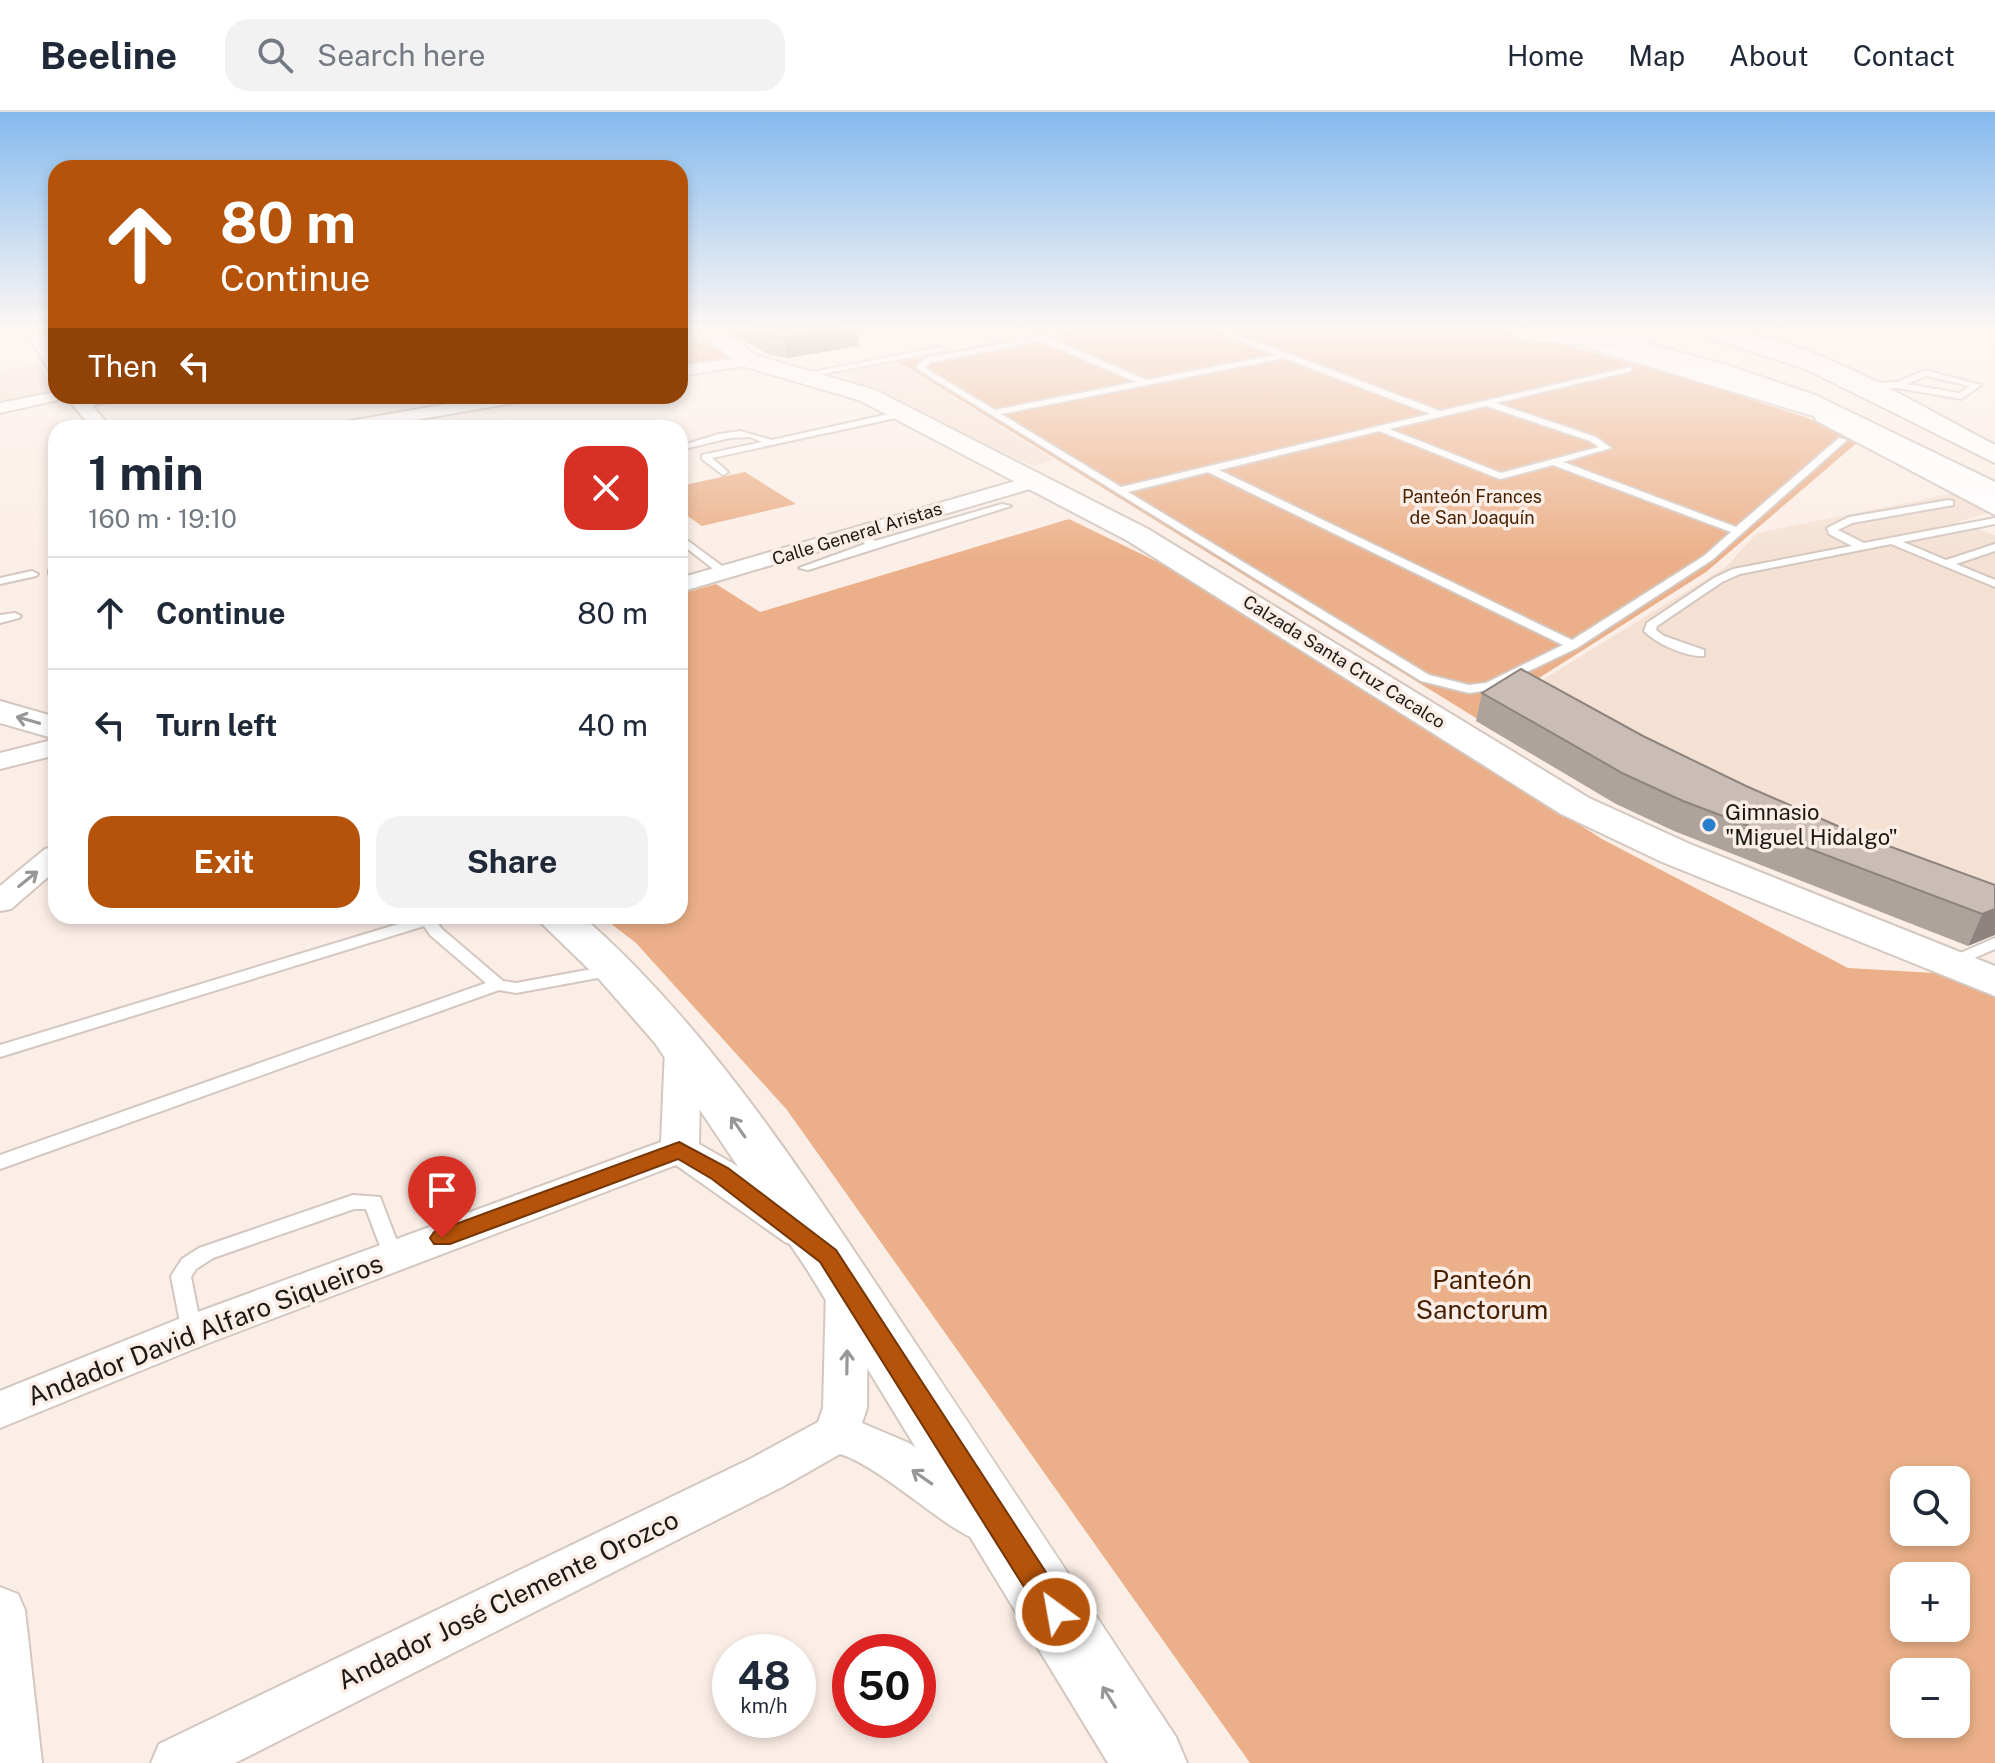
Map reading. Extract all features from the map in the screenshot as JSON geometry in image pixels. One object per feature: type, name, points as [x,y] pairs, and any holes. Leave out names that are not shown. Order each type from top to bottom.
[{"type":"main road","name":"Calzada Santa Cruz Cacalco","points":[[884,405],[1138,535],[1575,806],[1676,853],[1995,982]]},
{"type":"main road","points":[[1804,405],[1995,507]]},
{"type":"main road","points":[[1816,405],[1995,493]]},
{"type":"main road","points":[[1848,405],[1995,479]]},
{"type":"main road","points":[[1897,405],[1995,455]]},
{"type":"main road","points":[[0,712],[48,726]]},
{"type":"main road","points":[[565,924],[615,969],[683,1049],[837,1273],[1009,1537],[1150,1763]]},
{"type":"street","points":[[81,405],[95,420]]},
{"type":"street","points":[[421,418],[482,405]]},
{"type":"street","points":[[1798,405],[1816,411]]},
{"type":"street","name":"Calle General Aristas","points":[[688,583],[866,539],[1033,482]]},
{"type":"street","points":[[0,761],[48,749]]},
{"type":"street","points":[[0,902],[48,862]]},
{"type":"street","points":[[683,1049],[680,1079],[684,1121],[679,1150],[750,1194],[837,1273],[845,1408],[836,1434],[861,1439],[892,1456],[1009,1537]]},
{"type":"street","name":"Andador David Alfaro Siqueiros","points":[[0,1410],[191,1332],[679,1150]]},
{"type":"street","name":"Andador José Clemente Orozco","points":[[178,1763],[766,1473],[836,1434]]},
{"type":"street","points":[[0,1610],[15,1763]]},
{"type":"lane","points":[[985,405],[1425,678],[1446,686],[1469,689],[1489,686],[1573,645],[1692,570],[1842,440]]},
{"type":"lane","points":[[997,412],[1032,405]]},
{"type":"lane","points":[[1414,405],[1438,414]]},
{"type":"lane","points":[[1123,490],[1478,405]]},
{"type":"lane","points":[[1381,429],[1487,474],[1514,475],[1606,448],[1593,439],[1493,405]]},
{"type":"lane","points":[[723,472],[705,457],[902,414]]},
{"type":"lane","points":[[688,445],[744,432],[757,434],[770,442]]},
{"type":"lane","points":[[1556,463],[1739,532]]},
{"type":"lane","points":[[1209,469],[1573,645]]},
{"type":"lane","points":[[1863,547],[1833,532],[1832,528],[1849,520],[1949,503]]},
{"type":"lane","points":[[804,568],[866,539],[1006,506]]},
{"type":"lane","points":[[1700,653],[1660,639],[1650,631],[1651,625],[1718,580],[1737,571],[1995,521]]},
{"type":"lane","points":[[1892,541],[1995,584]]},
{"type":"lane","points":[[688,544],[725,573]]},
{"type":"lane","points":[[1944,564],[1995,547]]},
{"type":"lane","points":[[0,581],[32,574]]},
{"type":"lane","points":[[0,619],[15,616]]},
{"type":"lane","points":[[0,1051],[405,924]]},
{"type":"lane","points":[[431,924],[498,985]]},
{"type":"lane","points":[[1949,964],[1995,943]]},
{"type":"lane","points":[[0,1162],[498,985],[516,988],[615,969]]},
{"type":"lane","points":[[191,1332],[181,1276],[189,1264],[206,1253],[353,1202],[373,1202],[379,1210],[393,1257]]},
{"type":"shaded area","points":[[905,405],[967,405],[1054,460],[1033,466]]},
{"type":"shaded area","points":[[1955,493],[1991,512],[1957,522],[1995,535],[1995,915],[1518,695],[1726,567],[1757,533]]},
{"type":"green space","name":"Panteón Frances de San Joaquín","points":[[969,405],[1768,405],[1823,423],[1859,441],[1706,572],[1476,718]]},
{"type":"green space","points":[[745,472],[796,504],[702,526],[688,516],[688,484]]},
{"type":"green space","name":"Panteón Sanctorum","points":[[1069,519],[1199,582],[1602,839],[1848,968],[1952,974],[1995,991],[1995,1763],[1250,1763],[787,1110],[636,943],[611,924],[688,924],[688,592],[716,584],[760,612]]},
{"type":"building","points":[[1521,669],[1643,736],[1746,786],[1856,834],[1995,885],[1995,909],[1982,914],[1683,801],[1624,774],[1482,693]]},
{"type":"place","name":"Gimnasio \"Miguel Hidalgo\"","points":[[1709,825]]},
{"type":"route","points":[[442,1238],[679,1150],[720,1174],[828,1256],[1056,1612]]}]
